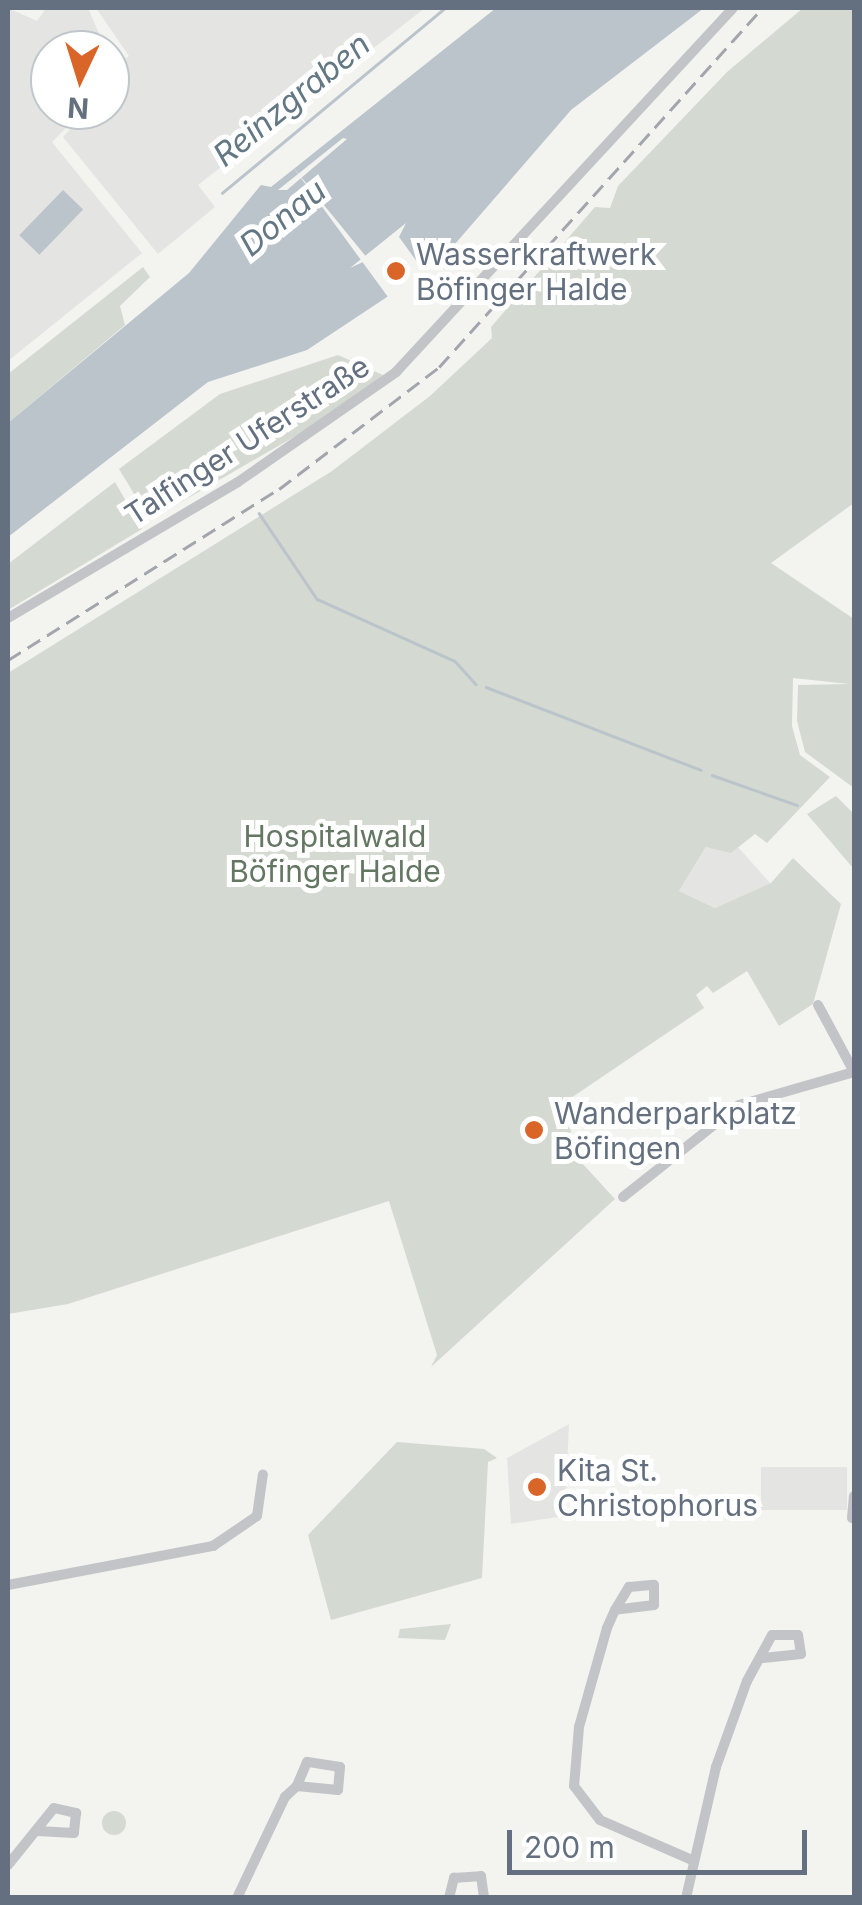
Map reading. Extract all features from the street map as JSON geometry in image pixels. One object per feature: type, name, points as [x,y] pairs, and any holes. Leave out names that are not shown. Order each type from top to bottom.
[{"type":"street","name":"Talfinger Uferstraße","points":[[8,618],[238,482],[396,372],[733,8]]},
{"type":"street","points":[[624,1197],[739,1105],[854,1072],[818,1006]]},
{"type":"street","points":[[8,1585],[213,1546],[257,1516],[263,1474]]},
{"type":"street","points":[[852,1518],[854,1496]]},
{"type":"street","points":[[616,1610],[590,1678],[574,1786],[600,1820],[692,1860]]},
{"type":"street","points":[[686,1898],[692,1860],[731,1720],[763,1658]]},
{"type":"street","points":[[236,1898],[297,1786]]},
{"type":"street","points":[[8,1865],[37,1831]]},
{"type":"street","points":[[449,1898],[454,1878],[481,1876],[484,1898]]},
{"type":"shaded area","points":[[8,8],[37,21],[46,8],[88,8],[97,30],[30,30],[30,130],[64,130],[52,142],[142,253],[8,361]]},
{"type":"shaded area","points":[[96,8],[425,8],[198,185],[215,207],[158,254],[63,137],[69,130],[130,130],[130,30],[111,30]]},
{"type":"shaded area","points":[[707,846],[738,847],[771,884],[715,908],[679,891]]},
{"type":"shaded area","name":"Kita St. Christophorus","points":[[569,1424],[565,1516],[511,1524],[507,1458]]},
{"type":"shaded area","points":[[761,1467],[847,1467],[847,1510],[761,1510]]},
{"type":"green space","name":"Hospitalwald Böfinger Halde","points":[[803,8],[854,8],[854,503],[771,563],[854,619],[854,788],[805,752],[797,721],[798,685],[849,684],[793,678],[792,726],[800,755],[830,777],[767,843],[755,834],[731,853],[706,847],[679,891],[715,908],[771,883],[793,858],[841,904],[813,1004],[779,1026],[747,971],[713,993],[707,986],[696,995],[704,1008],[568,1100],[571,1133],[559,1138],[615,1199],[431,1367],[437,1355],[389,1201],[68,1304],[8,1314],[8,673],[332,471],[430,396],[492,338],[491,327],[595,207],[610,208],[618,186],[727,72]]},
{"type":"green space","points":[[143,267],[150,277],[120,306],[125,325],[8,423],[8,374]]},
{"type":"green space","points":[[338,355],[383,375],[337,412],[150,520],[119,469],[220,394]]},
{"type":"green space","points":[[115,482],[142,529],[8,610],[8,564]]},
{"type":"green space","points":[[836,796],[854,814],[853,868],[807,814]]},
{"type":"green space","points":[[397,1442],[484,1449],[497,1458],[488,1462],[482,1578],[331,1620],[308,1535]]},
{"type":"green space","points":[[451,1624],[445,1640],[398,1638],[400,1629]]},
{"type":"green space","points":[[114,1811],[123,1814],[123,1832],[114,1835],[105,1832],[102,1823],[105,1814]]},
{"type":"water","name":"Donau","points":[[496,8],[704,8],[571,110],[448,252],[423,270],[399,237],[406,223],[350,268],[363,262],[390,295],[307,350],[208,382],[8,537],[8,423],[189,273],[261,185],[271,187]],"holes":[[[343,138],[347,139],[287,190],[278,190]]]},
{"type":"water","points":[[63,190],[83,209],[39,255],[19,235]]},
{"type":"pier","points":[[293,167],[394,291],[393,299],[388,297]]},
{"type":"waterway","name":"Reinzgraben","points":[[222,193],[445,8]]},
{"type":"waterway","points":[[259,513],[317,599],[455,661],[476,684]]},
{"type":"waterway","points":[[486,687],[701,770]]},
{"type":"waterway","points":[[712,775],[797,805]]},
{"type":"railway","points":[[8,660],[279,489],[439,367],[762,8]]},
{"type":"place","name":"Wasserkraftwerk Böfinger Halde","points":[[396,271]]},
{"type":"place","name":"Wanderparkplatz Böfingen","points":[[534,1130]]},
{"type":"place","name":"Kita St. Christophorus","points":[[537,1487]]}]
